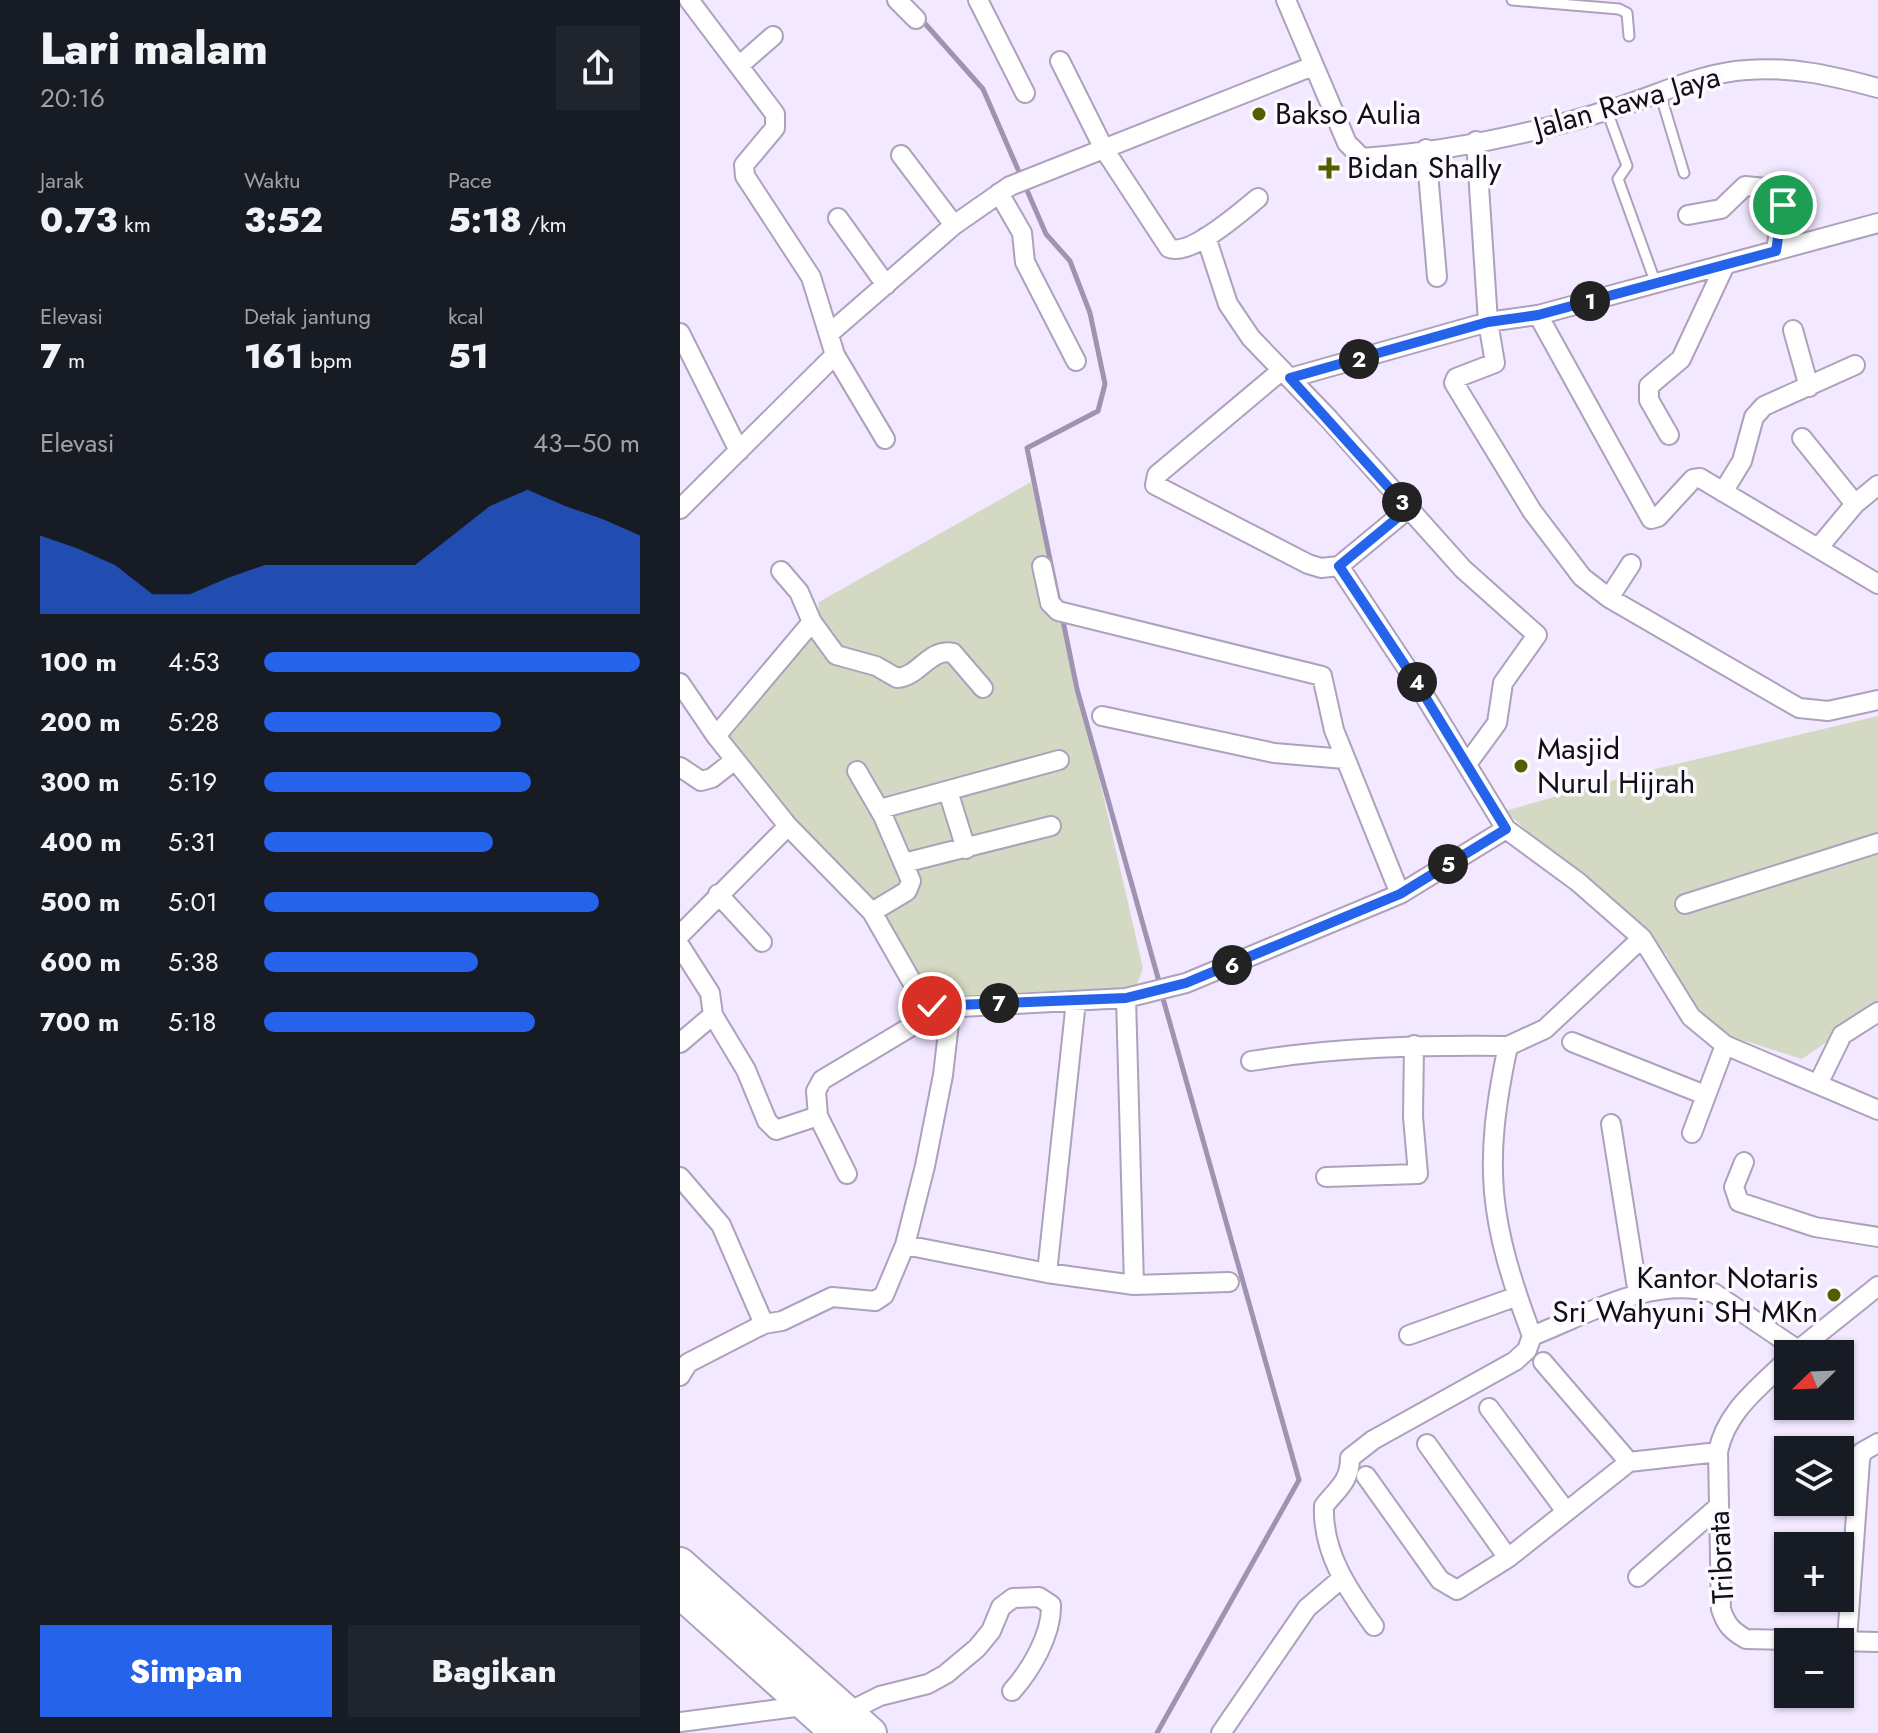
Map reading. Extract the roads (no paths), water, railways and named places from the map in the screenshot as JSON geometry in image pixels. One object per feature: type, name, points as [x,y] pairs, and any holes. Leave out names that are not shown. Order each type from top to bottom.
[{"type":"highway","points":[[680,1563],[824,1719]]},
{"type":"highway","points":[[680,1593],[824,1719],[871,1733]]},
{"type":"street","points":[[689,0],[741,64],[777,120],[775,128],[747,159],[743,170],[775,226],[811,277],[835,355],[885,439]]},
{"type":"street","points":[[897,0],[916,19]]},
{"type":"street","points":[[978,0],[1025,93]]},
{"type":"street","name":"Jalan Rawa Jaya","points":[[1286,0],[1354,153],[1362,158],[1476,141],[1607,111],[1707,76],[1786,69],[1878,88]]},
{"type":"street","points":[[741,64],[773,36]]},
{"type":"street","points":[[1060,61],[1104,149],[1169,248],[1180,250],[1206,237],[1258,198]]},
{"type":"street","points":[[830,333],[954,225],[1004,190],[1313,66]]},
{"type":"street","points":[[1476,141],[1488,322],[1495,363],[1456,378],[1455,385],[1568,562],[1609,598],[1799,708],[1828,711],[1878,700]]},
{"type":"street","points":[[1426,149],[1437,277]]},
{"type":"street","points":[[901,155],[954,225]]},
{"type":"street","points":[[1688,215],[1721,209],[1745,186],[1766,188],[1783,205],[1776,251]]},
{"type":"street","points":[[1004,190],[1022,233],[1025,262],[1076,361]]},
{"type":"street","points":[[838,218],[886,285]]},
{"type":"street","points":[[1408,509],[1339,566],[1321,568],[1168,494],[1153,481],[1286,374],[1488,322],[1538,315],[1878,223]]},
{"type":"street","points":[[1206,237],[1228,304],[1238,321],[1463,569],[1537,635],[1503,683],[1497,723],[1467,764]]},
{"type":"street","points":[[1669,435],[1649,400],[1649,386],[1681,359],[1725,265]]},
{"type":"street","points":[[1538,315],[1651,519],[1658,517],[1693,479],[1700,478],[1878,584]]},
{"type":"street","points":[[1793,330],[1809,387]]},
{"type":"street","points":[[680,333],[739,451]]},
{"type":"street","points":[[680,509],[835,355]]},
{"type":"street","points":[[1723,492],[1742,461],[1754,417],[1764,406],[1855,365]]},
{"type":"street","points":[[1802,438],[1855,504]]},
{"type":"street","points":[[1819,547],[1855,504],[1878,485]]},
{"type":"street","points":[[1609,598],[1631,564]]},
{"type":"street","points":[[1042,566],[1050,603],[1062,611],[1322,676],[1329,714],[1345,759],[1400,894]]},
{"type":"street","points":[[1339,566],[1506,829],[1578,882],[1642,938],[1691,1017],[1725,1045],[1819,1082],[1878,1110]]},
{"type":"street","points":[[781,571],[799,592],[812,622],[836,655],[876,666],[897,678],[908,676],[939,653],[953,653],[983,688]]},
{"type":"street","points":[[716,736],[812,622]]},
{"type":"street","points":[[681,686],[716,736],[788,826],[872,912],[920,996],[932,1006],[1126,998],[1171,987],[1400,894],[1506,829]]},
{"type":"street","points":[[1102,716],[1274,753],[1345,759]]},
{"type":"street","points":[[680,767],[701,781],[712,778],[735,760]]},
{"type":"street","points":[[880,809],[1059,760]]},
{"type":"street","points":[[857,771],[880,809],[904,863],[910,887],[872,912]]},
{"type":"street","points":[[948,791],[966,849]]},
{"type":"street","points":[[680,935],[788,826]]},
{"type":"street","points":[[904,863],[1051,826]]},
{"type":"street","points":[[1685,904],[1878,843]]},
{"type":"street","points":[[718,894],[762,942]]},
{"type":"street","points":[[1251,1061],[1315,1051],[1414,1045],[1508,1046],[1545,1029],[1642,938]]},
{"type":"street","points":[[680,946],[710,993],[713,1015],[739,1057],[770,1127],[785,1129],[818,1116]]},
{"type":"street","points":[[1126,998],[1134,1285]]},
{"type":"street","points":[[1047,1273],[1076,1001]]},
{"type":"street","points":[[847,1174],[818,1116],[816,1091],[822,1080],[946,1007]]},
{"type":"street","points":[[683,1365],[764,1324],[782,1321],[832,1297],[879,1299],[905,1245],[933,1130],[946,1007]]},
{"type":"street","points":[[1819,1082],[1842,1035],[1878,1012]]},
{"type":"street","points":[[680,1043],[713,1015]]},
{"type":"street","points":[[1572,1042],[1705,1095]]},
{"type":"street","points":[[1326,1177],[1418,1174],[1413,1117],[1414,1045]]},
{"type":"street","points":[[1692,1133],[1725,1045]]},
{"type":"street","points":[[1374,1626],[1341,1579],[1323,1520],[1324,1506],[1344,1485],[1354,1452],[1515,1361],[1527,1350],[1532,1336],[1515,1297],[1496,1228],[1491,1185],[1492,1129],[1508,1046]]},
{"type":"street","points":[[1611,1124],[1638,1294]]},
{"type":"street","points":[[1744,1162],[1734,1187],[1739,1202],[1815,1227],[1878,1237]]},
{"type":"street","points":[[680,1177],[721,1225],[764,1324]]},
{"type":"street","points":[[905,1245],[1047,1273],[1134,1285],[1229,1282]]},
{"type":"street","name":"Tribrata","points":[[1810,1340],[1878,1286]]},
{"type":"street","points":[[1532,1336],[1638,1294],[1686,1289],[1714,1293],[1775,1340]]},
{"type":"street","points":[[1409,1335],[1515,1297]]},
{"type":"street","points":[[1543,1362],[1629,1462]]},
{"type":"street","name":"Tribrata","points":[[1774,1372],[1736,1409],[1721,1434],[1718,1452],[1721,1609],[1732,1632],[1746,1639],[1774,1639]]},
{"type":"street","points":[[1489,1408],[1565,1510]]},
{"type":"street","points":[[1848,1628],[1860,1460],[1862,1452],[1878,1443]]},
{"type":"street","points":[[1427,1444],[1508,1558]]},
{"type":"street","points":[[1366,1476],[1440,1580],[1457,1590],[1508,1558],[1629,1462],[1718,1452]]},
{"type":"street","points":[[1638,1577],[1719,1506]]},
{"type":"street","points":[[1221,1733],[1307,1608],[1341,1579]]},
{"type":"street","points":[[680,1722],[824,1719],[899,1688],[938,1679],[977,1648],[991,1631],[1001,1607],[1023,1595],[1039,1597],[1051,1605],[1051,1617],[1026,1676],[1012,1691]]},
{"type":"street","name":"Tribrata","points":[[1854,1640],[1878,1642]]},
{"type":"lane","points":[[1512,0],[1619,9],[1627,13],[1630,20],[1629,36]]},
{"type":"lane","points":[[1660,93],[1684,173]]},
{"type":"lane","points":[[1607,111],[1627,166],[1618,179],[1656,284]]},
{"type":"waterway","points":[[921,19],[983,89],[1046,234],[1070,261],[1090,313],[1105,384],[1098,411],[1027,448],[1059,603]]},
{"type":"waterway","points":[[1062,616],[1077,689],[1160,985]]},
{"type":"waterway","points":[[1157,1733],[1299,1480],[1162,995]]},
{"type":"place","name":"Bakso Aulia","points":[[1259,114]]},
{"type":"place","name":"Bidan Shally","points":[[1329,168]]},
{"type":"place","name":"Masjid Nurul Hijrah","points":[[1521,766]]},
{"type":"place","name":"Kantor Notaris Sri Wahyuni SH MKn","points":[[1834,1295]]}]
